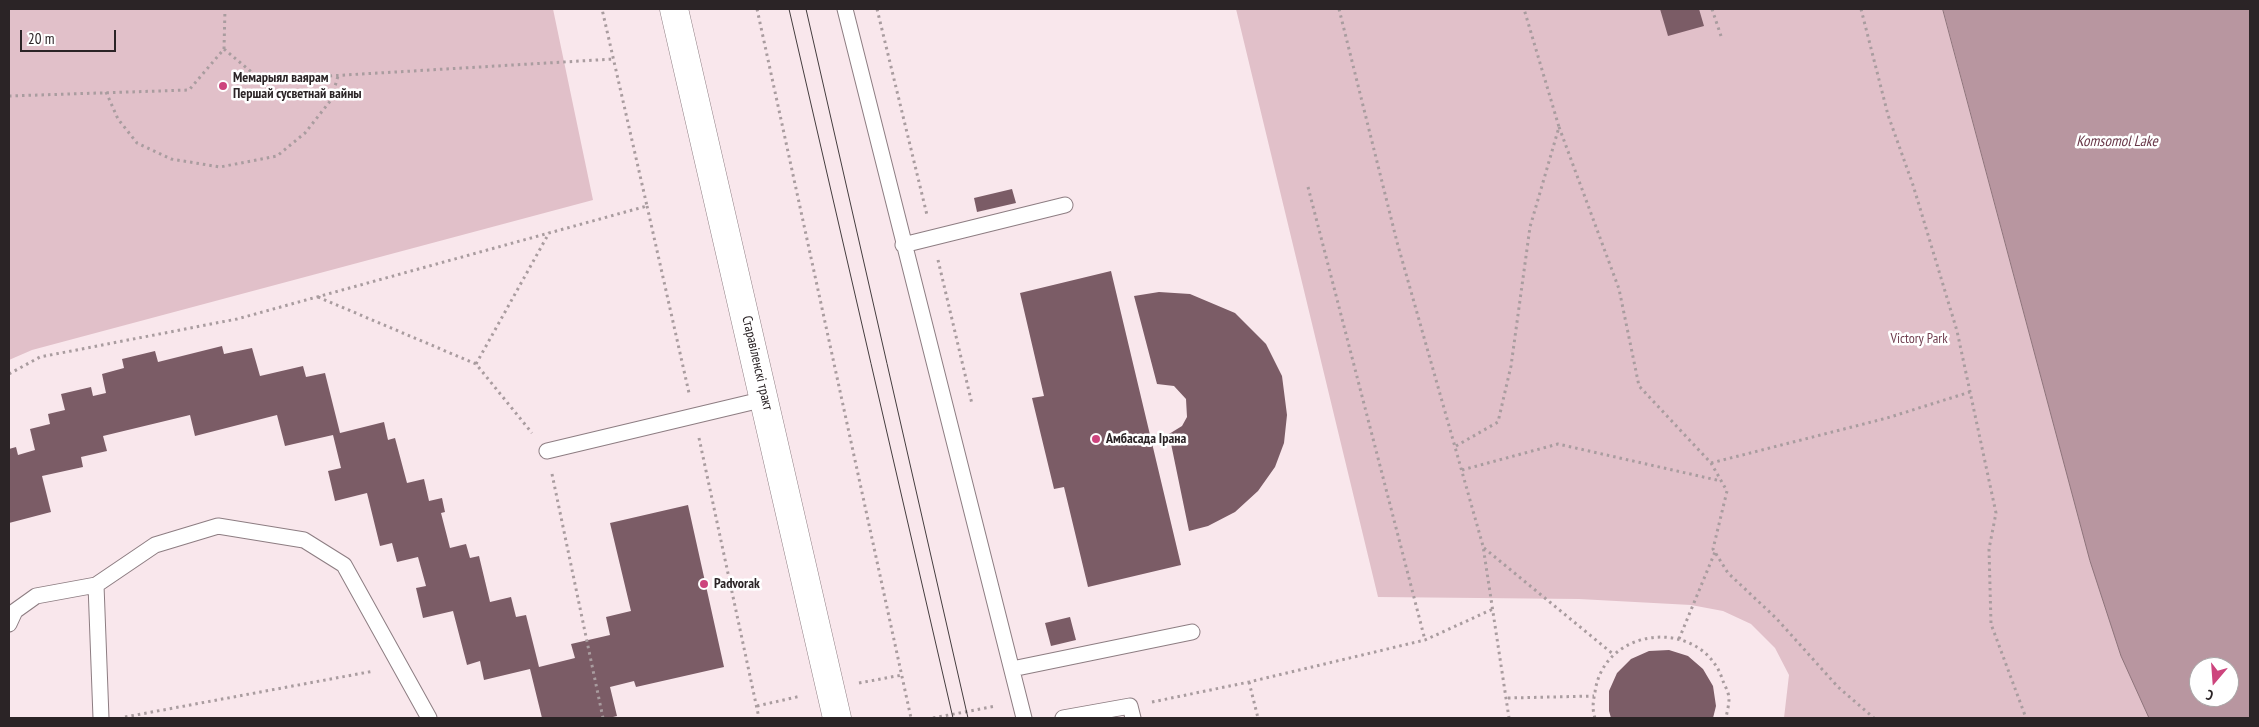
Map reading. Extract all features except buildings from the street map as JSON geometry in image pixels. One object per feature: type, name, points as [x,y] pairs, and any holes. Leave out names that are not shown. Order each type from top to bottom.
[{"type":"main road","name":"Старавіленскі тракт","points":[[674,9],[837,718]]},
{"type":"lane","points":[[845,9],[903,245],[1024,718]]},
{"type":"lane","points":[[903,245],[1066,206]]},
{"type":"lane","points":[[547,451],[765,399]]},
{"type":"lane","points":[[9,624],[15,611],[36,596],[96,585],[155,545],[218,526],[304,540],[344,565],[429,718]]},
{"type":"lane","points":[[96,585],[101,718]]},
{"type":"lane","points":[[1012,669],[1192,632]]},
{"type":"lane","points":[[1063,718],[1131,712]]},
{"type":"path","points":[[9,96],[189,90],[224,49],[225,9]]},
{"type":"path","points":[[602,9],[760,718]]},
{"type":"path","points":[[757,9],[910,718]]},
{"type":"path","points":[[1339,9],[1397,242],[1456,446],[1483,548],[1508,698],[1509,718]]},
{"type":"path","points":[[1524,9],[1559,127],[1619,289],[1639,386],[1711,463],[1727,491],[1715,551],[1678,639]]},
{"type":"path","points":[[1712,9],[1721,36]]},
{"type":"path","points":[[1862,9],[1888,115],[1913,185],[1957,331],[1996,513],[1989,548],[1991,624],[2026,718]]},
{"type":"path","points":[[224,49],[261,80],[614,59]]},
{"type":"path","points":[[106,92],[118,119],[136,143],[171,158],[220,167],[277,156],[305,133],[331,100],[338,76]]},
{"type":"path","points":[[1456,446],[1498,422],[1511,366],[1530,226],[1559,127]]},
{"type":"path","points":[[1308,187],[1424,640]]},
{"type":"path","points":[[9,374],[40,357],[237,319],[647,206]]},
{"type":"path","points":[[476,364],[550,232]]},
{"type":"path","points":[[317,297],[476,364],[547,451],[603,718]]},
{"type":"path","points":[[1711,463],[1887,418],[1970,392]]},
{"type":"path","points":[[1462,470],[1558,444],[1721,481]]},
{"type":"path","points":[[1483,548],[1613,654]]},
{"type":"path","points":[[1715,551],[1728,573],[1776,618],[1838,687],[1874,718]]},
{"type":"path","points":[[1131,712],[1424,640],[1493,609]]},
{"type":"path","points":[[1595,718],[1592,710],[1596,680],[1613,654],[1639,638],[1670,636],[1698,647],[1720,668],[1729,698],[1726,718]]},
{"type":"path","points":[[120,718],[400,666]]},
{"type":"path","points":[[1249,682],[1258,718]]},
{"type":"path","points":[[1508,698],[1594,696]]},
{"type":"path","points":[[933,718],[997,706],[998,712]]},
{"type":"green space","points":[[9,9],[553,9],[593,200],[32,350],[9,360]]},
{"type":"green space","name":"Victory Park","points":[[1236,9],[2250,9],[2250,718],[1784,718],[1789,675],[1775,648],[1751,624],[1723,611],[1691,605],[1579,599],[1378,597]]},
{"type":"water","name":"Komsomol Lake","points":[[1943,9],[2250,9],[2250,718],[2149,718],[2121,656],[2090,561]]},
{"type":"tram line","points":[[789,9],[953,718]]},
{"type":"tram line","points":[[806,9],[968,718]]},
{"type":"place","name":"Мемарыял ваярам Першай сусветнай вайны","points":[[223,86]]},
{"type":"place","name":"Амбасада Ірана","points":[[1096,439]]},
{"type":"place","name":"Padvorak","points":[[704,584]]}]
